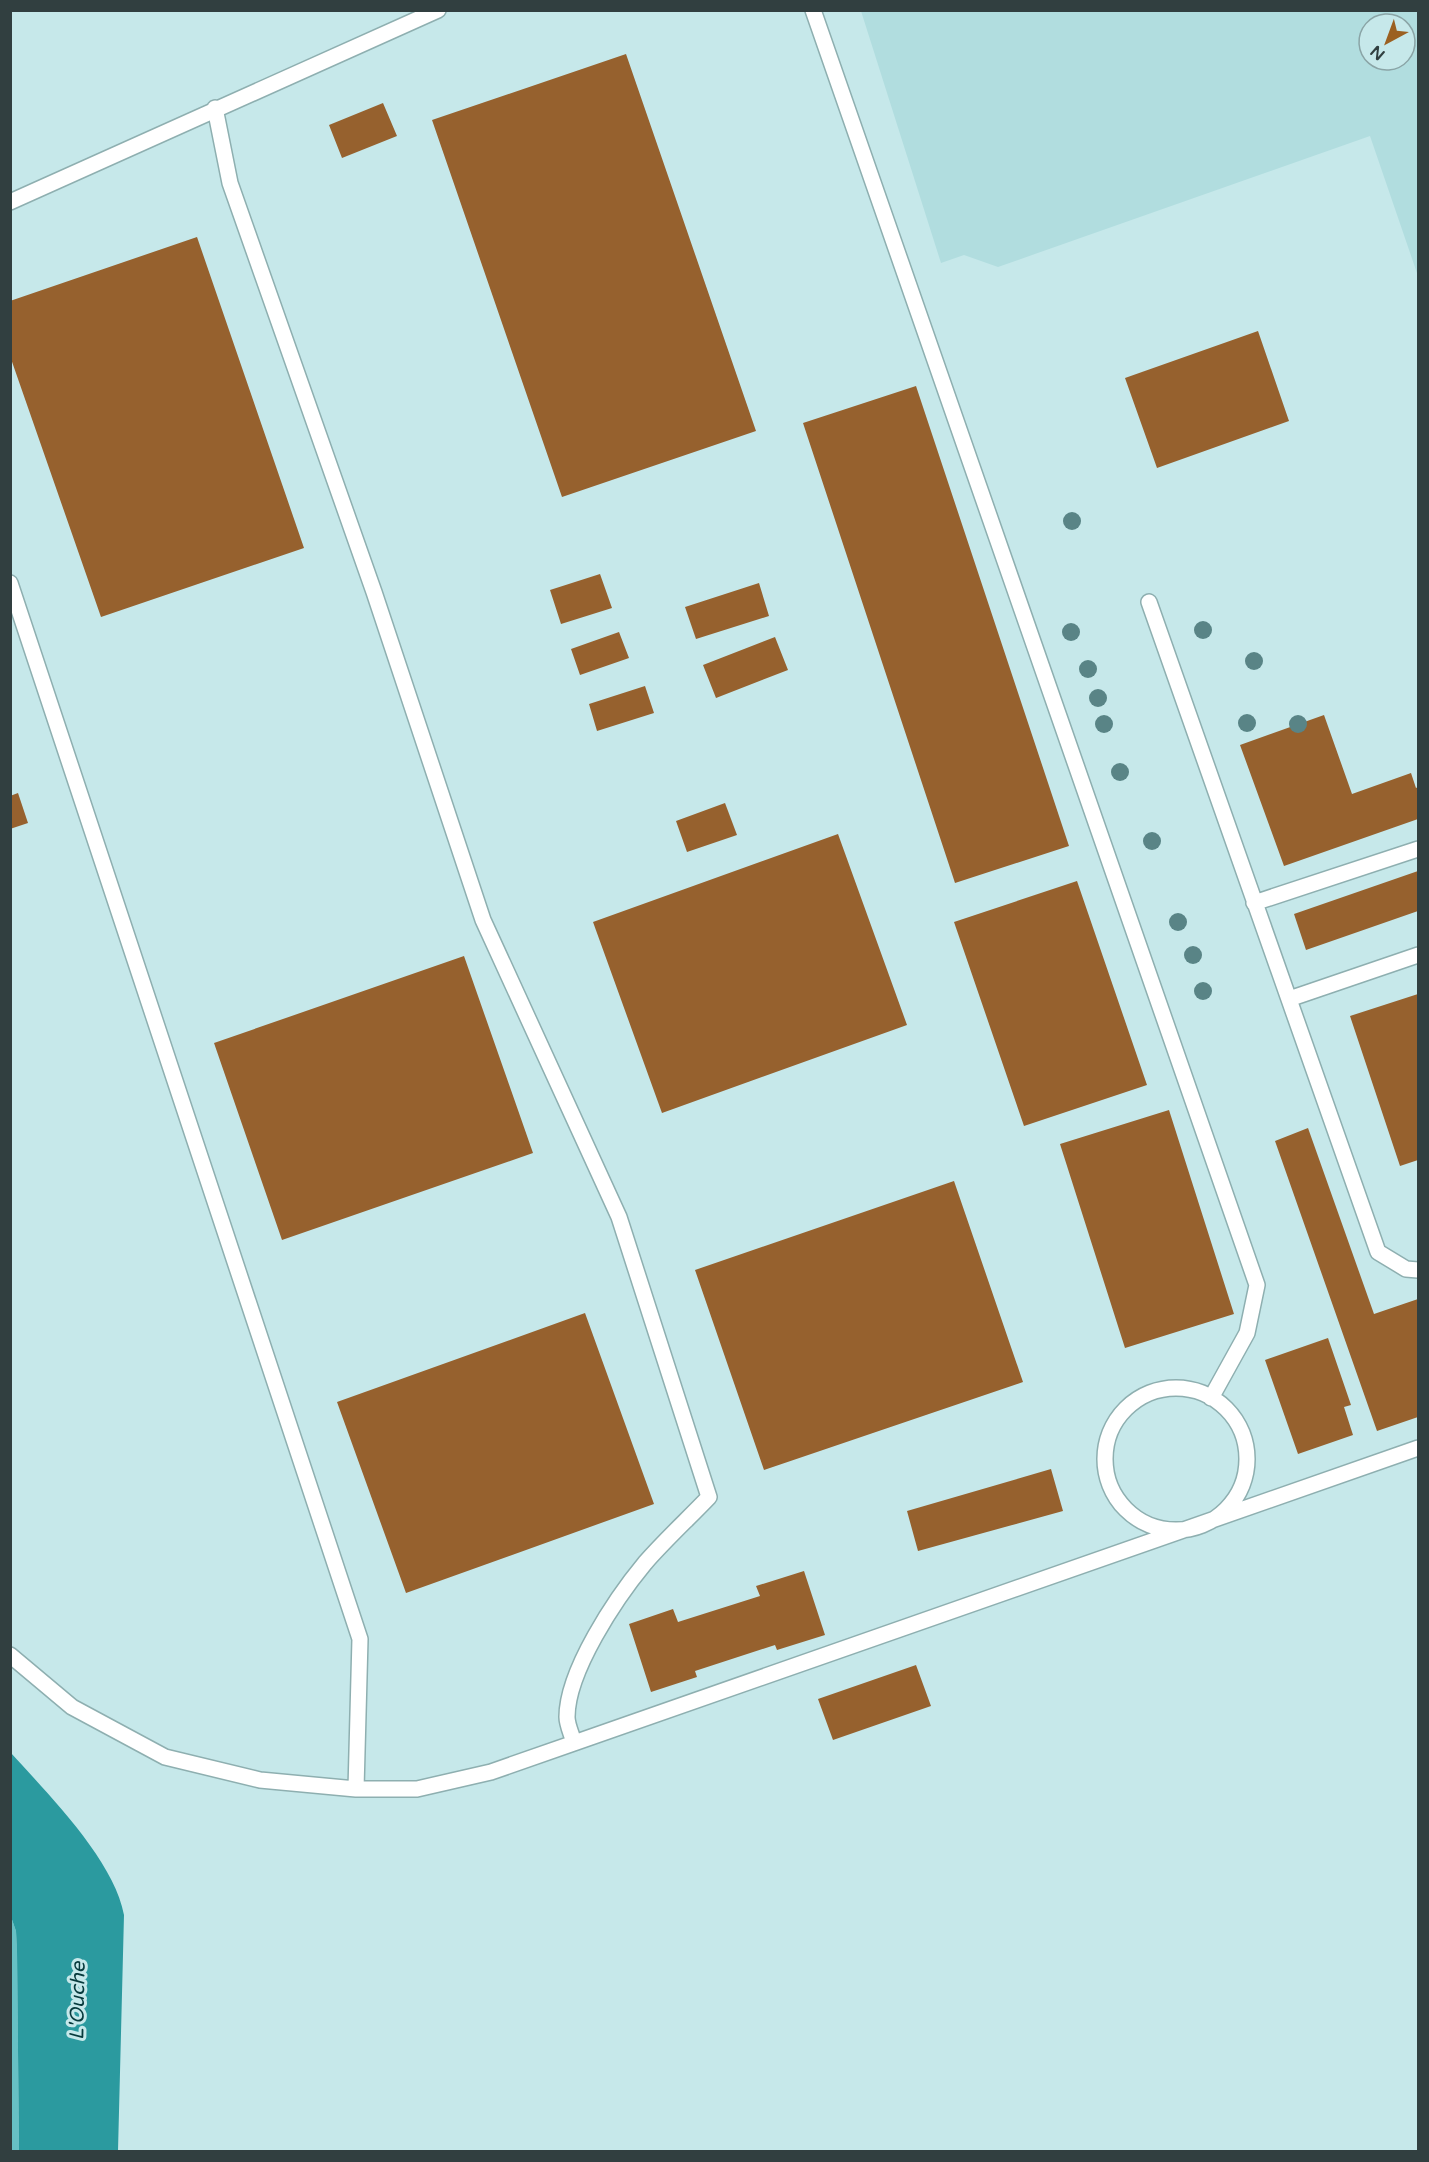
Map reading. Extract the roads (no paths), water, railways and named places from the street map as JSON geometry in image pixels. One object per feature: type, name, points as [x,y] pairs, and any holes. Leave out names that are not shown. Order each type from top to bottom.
[{"type":"lane","points":[[10,202],[215,108],[438,10]]},
{"type":"lane","points":[[813,10],[1257,1285],[1247,1333],[1211,1398]]},
{"type":"lane","points":[[215,108],[230,183],[370,581],[483,920],[619,1217],[709,1497],[645,1564],[622,1594],[583,1660],[570,1693],[567,1718],[574,1743]]},
{"type":"lane","points":[[10,584],[360,1639],[356,1789]]},
{"type":"lane","points":[[1149,602],[1378,1252],[1406,1269],[1419,1270]]},
{"type":"lane","points":[[1254,903],[1419,849]]},
{"type":"lane","points":[[1289,999],[1419,955]]},
{"type":"lane","points":[[1175,1388],[1200,1392],[1211,1398],[1221,1403],[1237,1422],[1246,1444],[1247,1469],[1240,1492],[1227,1510],[1209,1522],[1196,1526],[1166,1529],[1145,1523],[1127,1511],[1114,1493],[1106,1470],[1106,1446],[1115,1423],[1131,1404],[1152,1392],[1175,1388]]},
{"type":"lane","points":[[10,1655],[72,1707],[165,1757],[260,1780],[356,1789],[417,1790],[491,1772],[1419,1448]]},
{"type":"water","name":"L'Ouche","points":[[11,1753],[94,1850],[118,1894],[124,1915],[118,2151],[19,2151],[17,1951],[16,1931],[10,1914]]}]
